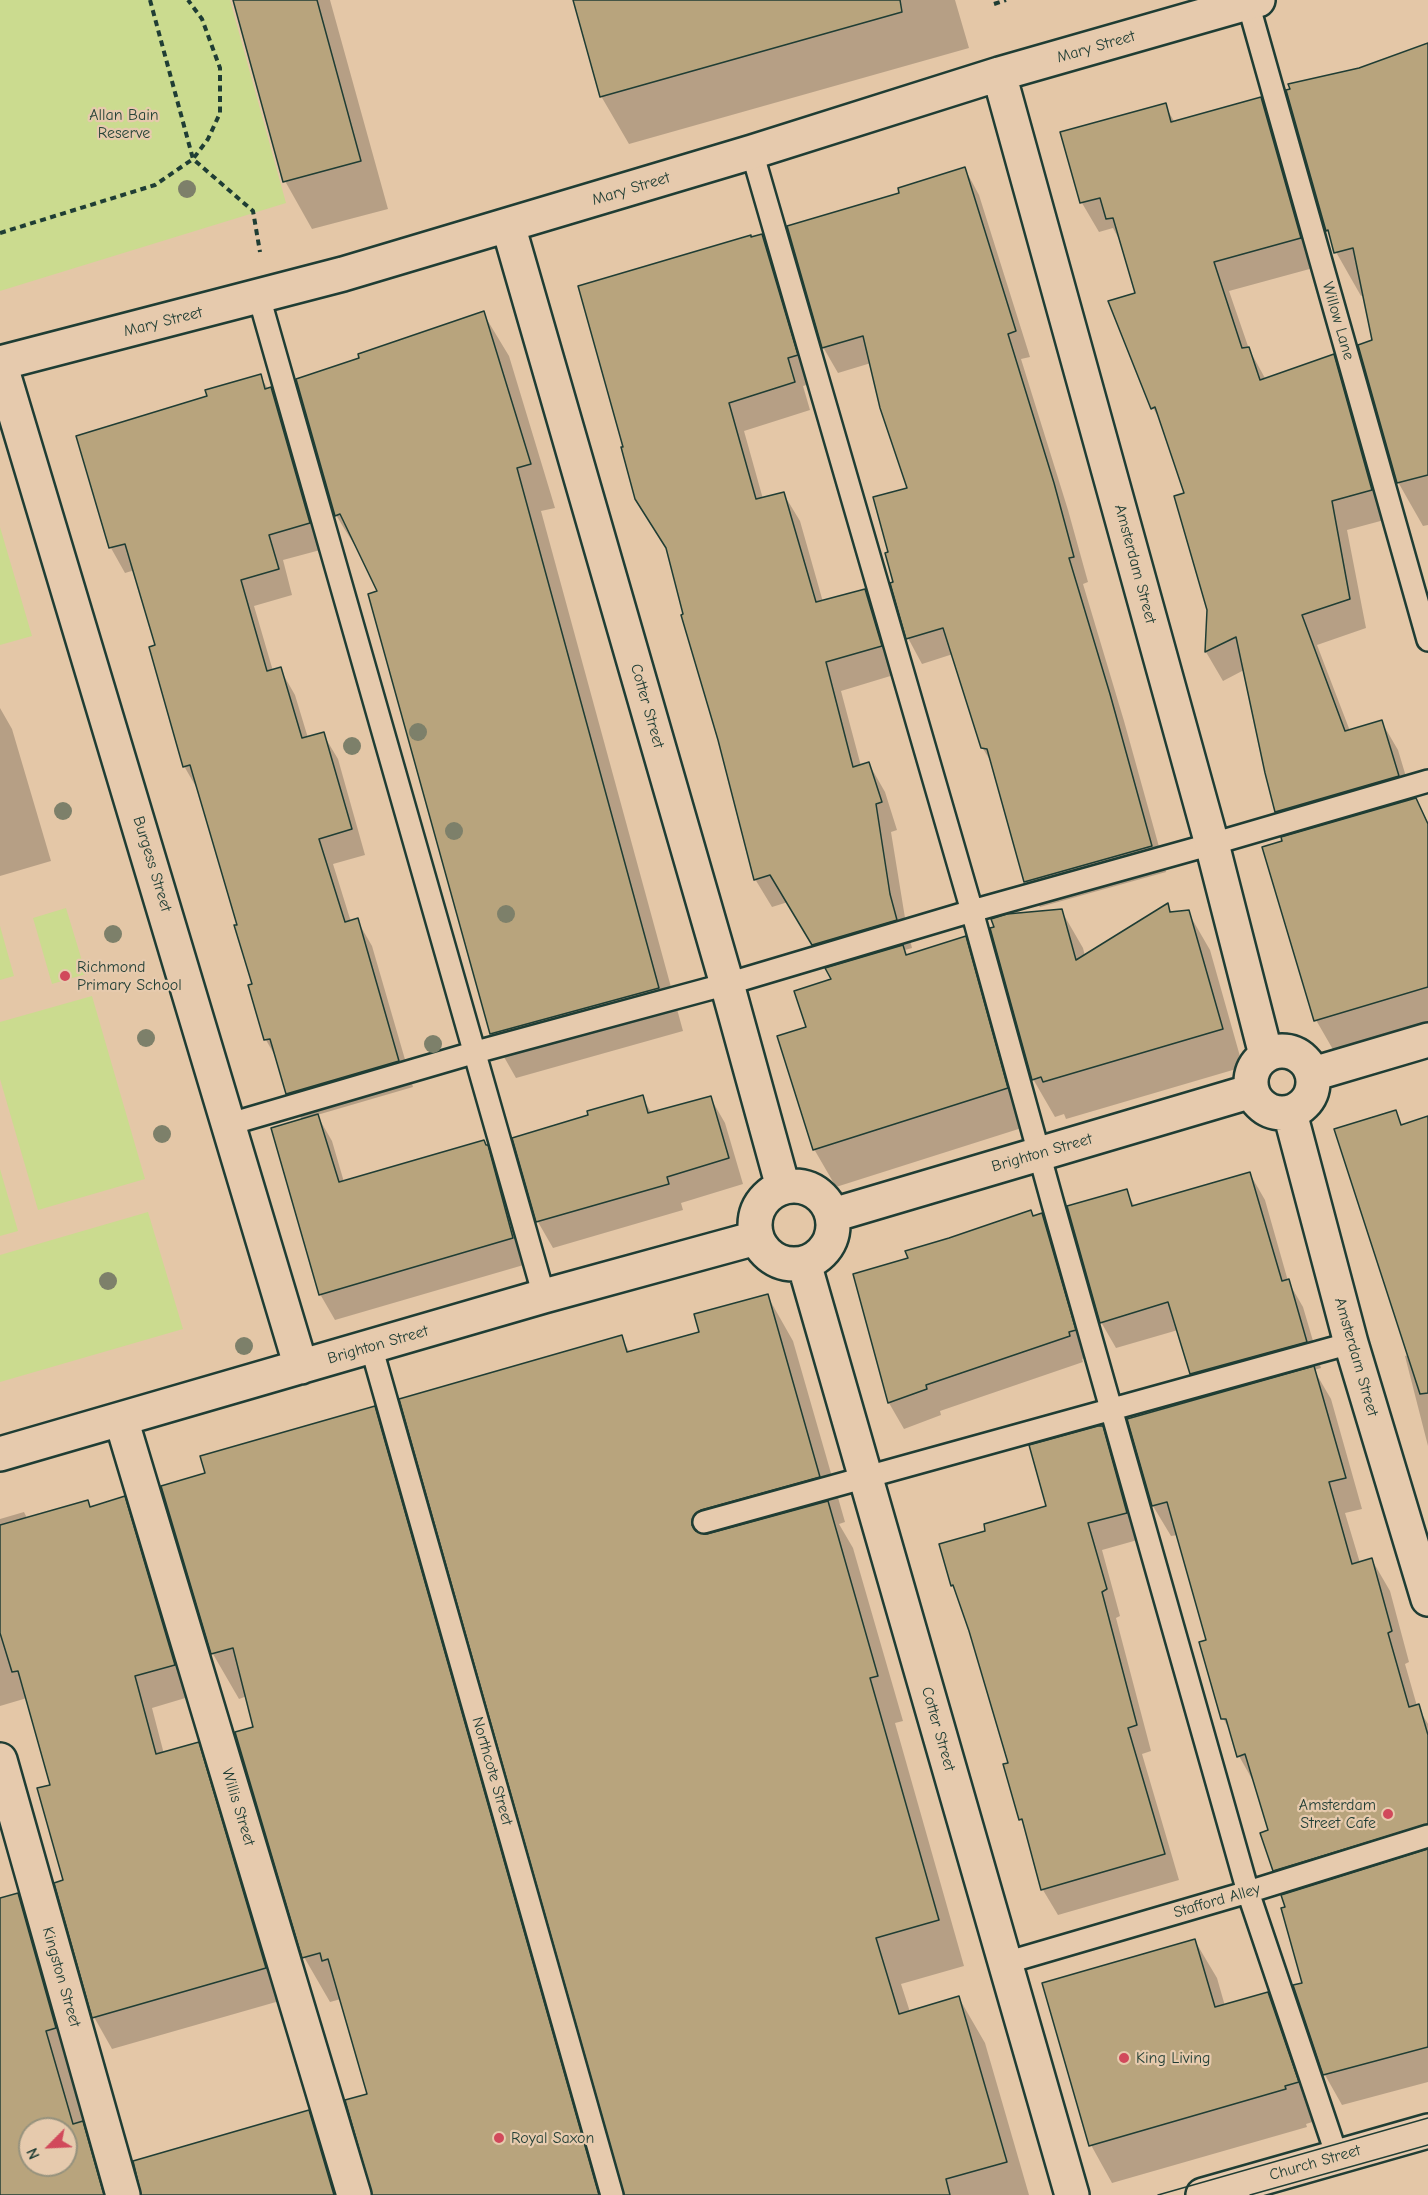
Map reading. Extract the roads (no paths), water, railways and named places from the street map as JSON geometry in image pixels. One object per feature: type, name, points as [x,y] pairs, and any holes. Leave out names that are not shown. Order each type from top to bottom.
[{"type":"street","name":"Mary Street","points":[[0,363],[259,297],[752,152],[999,74],[1253,1]]},
{"type":"street","name":"Amsterdam Street","points":[[999,74],[1212,844],[1266,1055]]},
{"type":"street","name":"Cotter Street","points":[[508,225],[783,1186]]},
{"type":"street","name":"Burgess Street","points":[[0,363],[301,1367]]},
{"type":"street","points":[[1313,1074],[1428,1040]]},
{"type":"street","points":[[1275,1052],[1294,1053],[1309,1065],[1313,1074],[1312,1094],[1299,1109],[1280,1114],[1263,1107],[1256,1100],[1252,1091],[1253,1070],[1266,1055],[1275,1052]]},
{"type":"street","name":"Brighton Street","points":[[833,1215],[1252,1091]]},
{"type":"street","name":"Amsterdam Street","points":[[1290,1113],[1351,1343],[1428,1599]]},
{"type":"street","points":[[796,1185],[820,1194],[833,1215],[831,1240],[815,1259],[804,1263],[792,1265],[770,1257],[756,1238],[754,1225],[759,1206],[772,1192],[783,1186],[796,1185]]},
{"type":"street","name":"Brighton Street","points":[[0,1454],[544,1296],[756,1238]]},
{"type":"street","name":"Cotter Street","points":[[804,1263],[1072,2195]]},
{"type":"street","name":"Willis Street","points":[[122,1419],[354,2195]]},
{"type":"street","name":"Kingston Street","points":[[0,1760],[123,2195]]},
{"type":"street","name":"Church Street","points":[[1203,2195],[1428,2131]]},
{"type":"lane","name":"Willow Lane","points":[[1253,1],[1428,640]]},
{"type":"lane","points":[[752,152],[972,910],[1248,1892],[1337,2156]]},
{"type":"lane","points":[[259,297],[544,1296]]},
{"type":"lane","points":[[230,1124],[476,1052],[727,984],[972,910],[1212,844],[1428,781]]},
{"type":"lane","points":[[704,1522],[1351,1343]]},
{"type":"lane","name":"Northcote Street","points":[[371,1347],[612,2195]]},
{"type":"lane","name":"Stafford Alley","points":[[1005,1963],[1248,1892],[1428,1836]]},
{"type":"tram line","points":[[1158,2195],[1428,2118]]},
{"type":"tram line","points":[[1250,2195],[1428,2145]]},
{"type":"place","name":"Richmond Primary School","points":[[65,976]]},
{"type":"place","name":"Amsterdam Street Cafe","points":[[1388,1814]]},
{"type":"place","name":"King Living","points":[[1124,2058]]},
{"type":"place","name":"Royal Saxon","points":[[499,2138]]},
{"type":"park label","name":"Allan Bain Reserve","points":[[124,124]]}]
